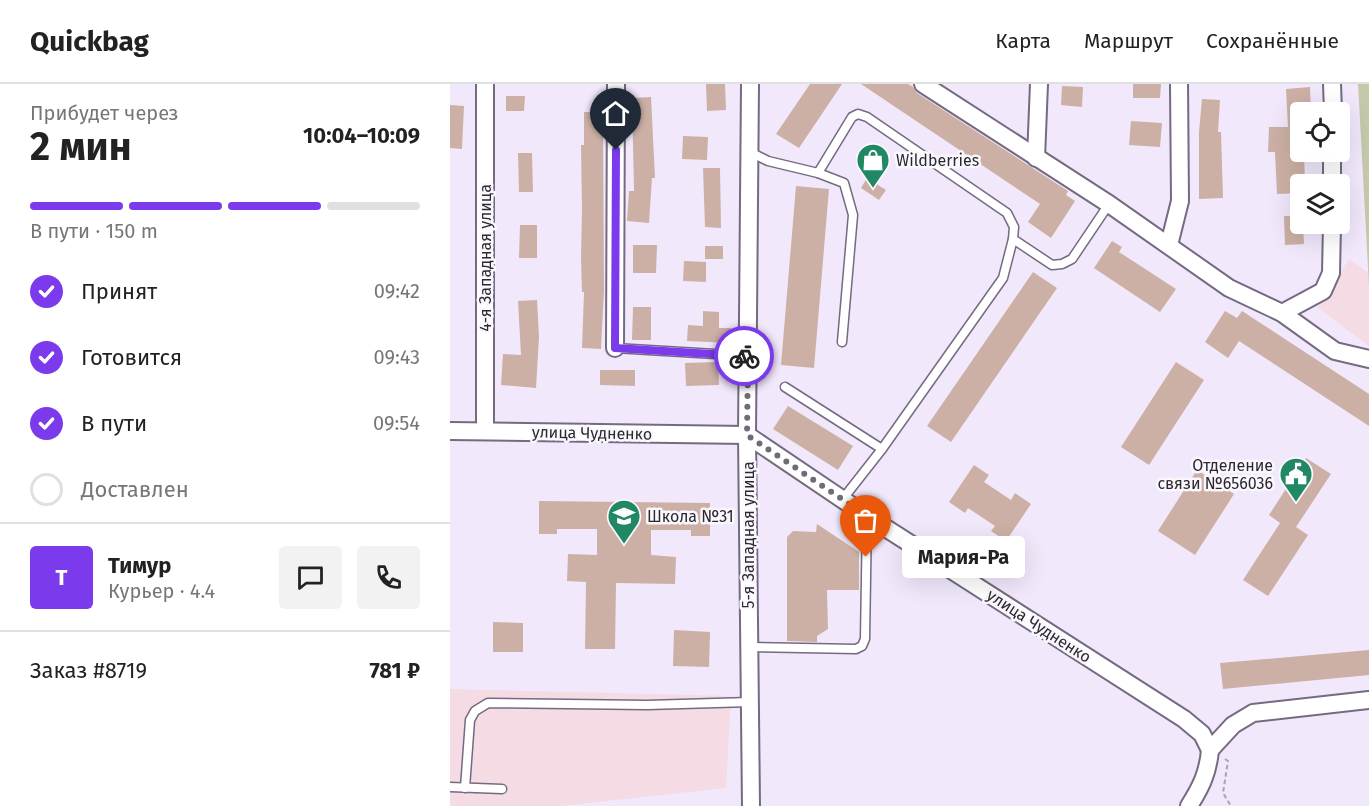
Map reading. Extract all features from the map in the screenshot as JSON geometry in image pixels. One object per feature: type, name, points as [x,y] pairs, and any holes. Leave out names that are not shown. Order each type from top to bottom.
[{"type":"street","name":"4-я Западная улица","points":[[485,84],[485,431]]},
{"type":"street","points":[[615,348],[616,84]]},
{"type":"street","name":"5-я Западная улица","points":[[750,84],[747,435],[751,806]]},
{"type":"street","points":[[923,84],[1109,204],[1229,288],[1282,313],[1335,351],[1369,359]]},
{"type":"street","points":[[1036,158],[1039,84]]},
{"type":"street","points":[[1169,245],[1180,201],[1179,84]]},
{"type":"street","points":[[1332,84],[1333,102]]},
{"type":"street","points":[[1282,313],[1323,291],[1331,273],[1332,234]]},
{"type":"street","name":"улица Чудненко","points":[[450,431],[747,435],[842,500],[1184,718],[1202,734],[1210,750]]},
{"type":"street","points":[[1189,806],[1208,768],[1210,750],[1233,725],[1253,712],[1369,700]]},
{"type":"lane","points":[[818,173],[852,117],[858,114],[867,117],[1007,213],[1014,227],[1003,278],[882,449],[842,500]]},
{"type":"lane","points":[[750,152],[768,161],[818,173],[844,183],[853,215],[843,342]]},
{"type":"lane","points":[[1013,239],[1052,265],[1062,264],[1072,259],[1109,204]]},
{"type":"lane","points":[[615,348],[748,357]]},
{"type":"lane","points":[[785,387],[882,449]]},
{"type":"lane","points":[[749,647],[856,649],[862,646],[865,639],[867,516]]},
{"type":"lane","points":[[465,788],[470,720],[475,711],[488,703],[647,705],[750,702]]},
{"type":"lane","points":[[450,787],[502,789]]},
{"type":"path","points":[[1210,750],[1228,761],[1223,793],[1230,806]]},
{"type":"shaded area","points":[[1349,259],[1369,273],[1369,346],[1318,308]]},
{"type":"shaded area","points":[[450,689],[731,696],[726,788],[560,806],[450,806]]},
{"type":"green space","points":[[1358,84],[1369,84],[1369,286]]},
{"type":"building","points":[[706,84],[725,84],[726,110],[707,111]]},
{"type":"building","points":[[810,84],[842,84],[799,148],[776,134]]},
{"type":"building","points":[[861,84],[908,84],[917,93],[1068,191],[1066,195],[1075,201],[1051,238],[1028,222],[1040,204]]},
{"type":"building","points":[[1133,84],[1161,84],[1160,98],[1133,98]]},
{"type":"building","points":[[1062,86],[1083,87],[1082,107],[1061,105]]},
{"type":"building","points":[[1310,87],[1311,102],[1290,102],[1290,162],[1304,162],[1305,174],[1290,174],[1290,193],[1277,194],[1275,152],[1268,152],[1269,127],[1288,127],[1286,89]]},
{"type":"building","points":[[506,96],[525,96],[524,111],[506,111]]},
{"type":"building","points":[[651,97],[655,178],[652,178],[649,223],[627,221],[629,191],[634,191],[632,98]]},
{"type":"building","points":[[1202,99],[1220,100],[1218,132],[1221,132],[1223,198],[1199,199],[1199,132]]},
{"type":"building","points":[[450,105],[464,106],[462,149],[450,148]]},
{"type":"building","points":[[584,112],[603,112],[604,291],[601,349],[582,348],[584,292],[582,292],[581,258],[581,145],[584,145]]},
{"type":"building","points":[[1131,121],[1162,123],[1160,147],[1129,145]]},
{"type":"building","points":[[683,136],[708,137],[707,160],[682,159]]},
{"type":"building","points":[[518,153],[532,153],[533,192],[519,192]]},
{"type":"building","points":[[703,168],[720,168],[721,228],[705,227]]},
{"type":"building","name":"Wildberries","points":[[867,178],[886,190],[879,200],[861,188]]},
{"type":"building","points":[[796,186],[829,189],[814,368],[781,365]]},
{"type":"building","points":[[1284,216],[1290,216],[1290,234],[1304,234],[1304,244],[1285,245]]},
{"type":"building","points":[[520,225],[537,225],[537,258],[519,258]]},
{"type":"building","points":[[1112,241],[1122,247],[1119,252],[1176,289],[1160,312],[1094,268]]},
{"type":"building","points":[[633,245],[657,245],[656,273],[633,273]]},
{"type":"building","points":[[705,246],[723,246],[723,259],[705,259]]},
{"type":"building","points":[[684,261],[706,262],[706,282],[683,281]]},
{"type":"building","points":[[1033,272],[1057,288],[951,442],[927,426]]},
{"type":"building","points":[[537,300],[539,337],[536,388],[501,385],[503,354],[521,355],[518,301]]},
{"type":"building","points":[[633,307],[651,307],[651,340],[632,340]]},
{"type":"building","points":[[703,311],[719,312],[719,328],[731,328],[730,343],[687,341],[688,325],[703,326]]},
{"type":"building","points":[[1225,311],[1237,318],[1242,311],[1369,394],[1369,426],[1239,341],[1228,358],[1205,342]]},
{"type":"building","points":[[718,362],[719,385],[686,386],[685,363]]},
{"type":"building","points":[[1176,362],[1204,380],[1149,465],[1121,447]]},
{"type":"building","points":[[600,370],[635,370],[635,386],[600,385]]},
{"type":"building","points":[[788,406],[853,446],[838,470],[773,429]]},
{"type":"building","points":[[1306,458],[1331,474],[1296,527],[1308,535],[1268,596],[1243,580],[1280,523],[1269,515]]},
{"type":"building","points":[[974,465],[989,475],[984,482],[1011,500],[1015,493],[1031,504],[1006,541],[991,531],[995,526],[968,508],[965,513],[949,502]]},
{"type":"building","points":[[1197,470],[1234,494],[1195,555],[1158,531]]},
{"type":"building","name":"Школа №31","points":[[539,501],[710,503],[710,536],[691,536],[691,530],[651,530],[651,555],[676,557],[675,584],[616,583],[615,649],[585,649],[586,582],[567,581],[568,554],[597,555],[597,529],[557,529],[557,534],[539,534]]},
{"type":"building","points":[[817,524],[859,552],[859,590],[827,590],[828,629],[817,636],[817,642],[787,641],[787,537],[793,531],[816,532]]},
{"type":"building","points":[[493,622],[523,623],[523,652],[493,652]]},
{"type":"building","points":[[674,630],[710,632],[709,667],[673,666]]},
{"type":"building","points":[[1369,650],[1369,675],[1223,689],[1220,663]]},
{"type":"way so far","points":[[744,356],[748,357],[747,435],[867,516],[866,557]]},
{"type":"place","name":"Wildberries","points":[[873,189]]},
{"type":"place","name":"Отделение связи №656036","points":[[1296,503]]},
{"type":"place","name":"Школа №31","points":[[624,545]]},
{"type":"place","name":"Мария-Ра","points":[[866,557]]},
{"type":"route","points":[[616,150],[615,348],[744,356]]}]
